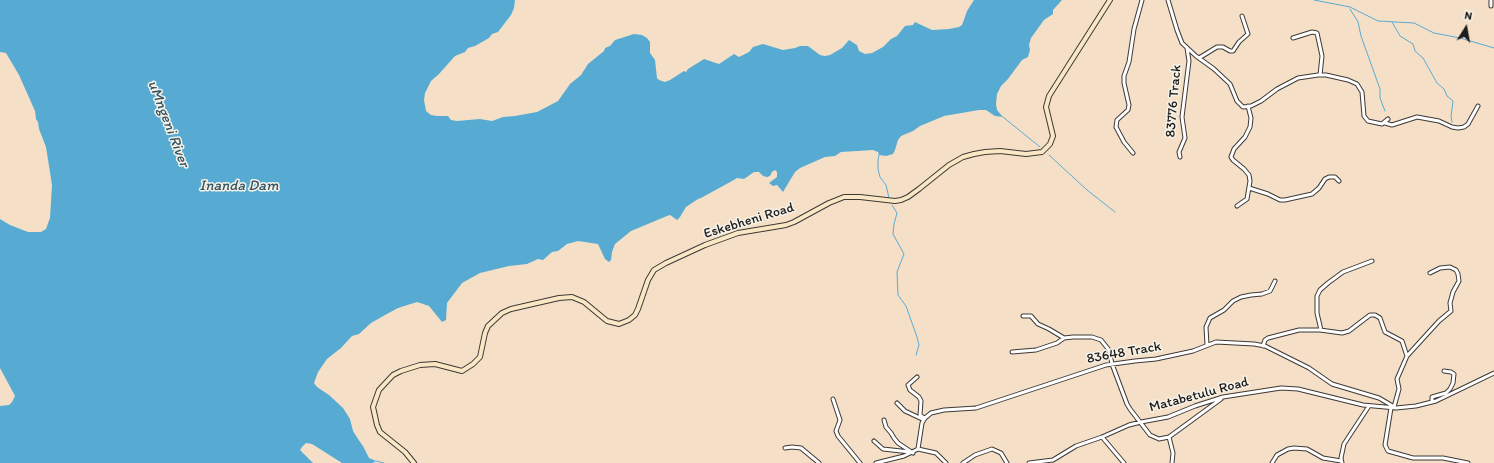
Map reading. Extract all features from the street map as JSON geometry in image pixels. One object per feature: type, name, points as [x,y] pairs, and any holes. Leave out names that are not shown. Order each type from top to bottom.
[{"type":"street","name":"Eskebheni Road","points":[[414,463],[405,452],[380,432],[373,413],[373,406],[379,390],[393,375],[412,367],[435,364],[462,371],[474,364],[480,357],[488,326],[502,313],[511,309],[559,298],[572,297],[584,302],[608,321],[618,324],[634,315],[638,309],[648,280],[654,270],[705,245],[738,233],[786,225],[829,202],[844,197],[860,197],[895,201],[901,200],[908,197],[949,165],[963,157],[985,152],[1000,151],[1026,154],[1042,152],[1050,144],[1053,136],[1046,107],[1049,96],[1110,0]]},
{"type":"street","points":[[1133,153],[1124,142],[1116,127],[1117,120],[1128,110],[1129,105],[1124,76],[1129,62],[1134,29],[1142,0]]},
{"type":"street","points":[[1168,0],[1177,30],[1186,48],[1214,69],[1230,84],[1237,101],[1243,107],[1261,101],[1298,78],[1320,75],[1348,80],[1356,84],[1362,92],[1365,118],[1373,123],[1385,123],[1392,125],[1417,117],[1439,121],[1452,127],[1464,127],[1478,106]]},
{"type":"street","points":[[1491,0],[1491,6]]},
{"type":"street","points":[[1199,58],[1217,47],[1223,47],[1230,51],[1234,51],[1239,42],[1248,34],[1242,16]]},
{"type":"street","points":[[1293,38],[1312,32],[1317,34],[1322,56],[1320,75]]},
{"type":"street","name":"83776 Track","points":[[1180,157],[1179,152],[1185,138],[1182,117],[1189,61],[1186,48]]},
{"type":"street","points":[[1237,206],[1247,199],[1250,181],[1249,175],[1231,157],[1234,149],[1245,137],[1250,127],[1248,106]]},
{"type":"street","points":[[1385,123],[1388,119]]},
{"type":"street","points":[[1249,188],[1268,194],[1280,200],[1285,200],[1312,194],[1329,176],[1335,177],[1339,181]]},
{"type":"street","points":[[1321,330],[1317,313],[1317,300],[1320,290],[1338,275],[1372,261]]},
{"type":"street","points":[[1430,273],[1440,268],[1450,267],[1456,270],[1458,274],[1458,282],[1450,303],[1450,312],[1439,320],[1407,356],[1397,379],[1399,389],[1393,408],[1385,445],[1388,451],[1413,458],[1449,459],[1468,463]]},
{"type":"street","points":[[1208,345],[1206,327],[1210,318],[1224,310],[1233,301],[1241,297],[1262,294],[1270,291],[1275,281]]},
{"type":"street","points":[[1263,346],[1266,339],[1299,330],[1336,332],[1349,331],[1370,316],[1377,315],[1382,321],[1385,332],[1402,341],[1407,356]]},
{"type":"street","points":[[1023,316],[1031,316],[1038,324],[1064,338]]},
{"type":"street","points":[[1012,352],[1036,350],[1057,343],[1064,338],[1085,337],[1101,340],[1109,350],[1112,364],[1126,404],[1150,435],[1159,439],[1169,437],[1222,397]]},
{"type":"street","name":"83648 Track","points":[[924,419],[928,415],[939,411],[976,408],[1112,364],[1156,359],[1193,351],[1221,342],[1263,346],[1309,368],[1332,384],[1374,396],[1393,408]]},
{"type":"street","points":[[1432,402],[1432,397],[1446,393],[1454,383],[1454,374],[1444,371]]},
{"type":"street","name":"Matabetulu Road","points":[[1029,463],[1053,461],[1076,446],[1141,422],[1168,417],[1194,406],[1222,397],[1281,388],[1298,389],[1369,406],[1393,408],[1416,406],[1432,402],[1494,373]]},
{"type":"street","points":[[917,377],[908,385],[910,390],[919,397],[921,401],[920,415],[924,419]]},
{"type":"street","points":[[833,399],[840,420],[836,431],[838,436],[860,463]]},
{"type":"street","points":[[897,402],[905,411],[924,419]]},
{"type":"street","points":[[1272,463],[1277,455],[1294,448],[1307,449],[1323,458],[1341,462],[1344,444],[1369,406]]},
{"type":"street","points":[[918,449],[921,426],[924,419]]},
{"type":"street","points":[[884,420],[886,427],[898,444],[913,452]]},
{"type":"street","points":[[1102,437],[1124,463]]},
{"type":"street","points":[[1169,437],[1173,453],[1172,463]]},
{"type":"street","points":[[874,441],[883,449],[913,452]]},
{"type":"street","points":[[785,448],[801,448],[818,463]]},
{"type":"street","points":[[876,463],[904,456],[918,449],[936,453],[946,463]]},
{"type":"street","points":[[963,463],[974,455],[992,449],[1001,453],[1007,463]]},
{"type":"water","name":"Inanda Dam","points":[[0,0],[515,0],[511,15],[498,32],[492,34],[489,38],[475,46],[468,48],[465,52],[455,56],[431,81],[425,93],[424,100],[426,111],[431,115],[448,116],[451,120],[457,121],[480,119],[492,121],[503,117],[537,112],[558,101],[570,84],[581,75],[588,64],[604,51],[605,48],[610,46],[615,40],[634,34],[642,35],[650,42],[650,53],[655,60],[657,78],[665,82],[684,71],[686,72],[688,69],[704,59],[719,64],[734,54],[739,57],[749,52],[753,47],[763,44],[783,50],[800,46],[808,46],[820,55],[825,56],[830,55],[842,48],[849,40],[857,45],[859,51],[865,54],[872,53],[883,47],[891,39],[897,36],[905,26],[913,25],[915,22],[932,30],[959,27],[962,25],[967,11],[974,0],[1062,0],[1053,10],[1053,14],[1044,20],[1031,38],[1028,57],[1022,60],[1001,86],[997,94],[996,104],[997,110],[1003,117],[995,116],[986,110],[944,116],[901,136],[893,154],[886,156],[879,155],[878,152],[873,150],[841,152],[835,156],[825,157],[800,168],[795,172],[783,192],[777,185],[773,186],[769,183],[777,177],[777,172],[775,170],[770,176],[767,177],[763,176],[759,172],[754,172],[744,179],[737,178],[698,199],[686,207],[677,220],[670,215],[631,231],[615,244],[611,260],[609,262],[605,259],[598,244],[578,241],[567,244],[558,251],[552,252],[543,260],[538,259],[527,264],[509,266],[480,273],[462,283],[447,303],[446,320],[442,322],[429,306],[417,302],[398,308],[371,323],[359,334],[352,336],[341,348],[327,359],[318,372],[314,383],[343,408],[350,419],[353,431],[369,458],[376,461],[373,463],[342,463],[312,444],[306,443],[300,450],[313,463],[0,463],[0,406],[9,405],[15,396],[0,368],[0,219],[10,225],[28,232],[41,232],[46,229],[50,218],[52,185],[46,147],[39,129],[35,111],[19,75],[6,53],[0,52]]},
{"type":"waterway","points":[[1314,0],[1350,7],[1378,21],[1414,23],[1434,33],[1460,38],[1494,48]]},
{"type":"waterway","points":[[1350,9],[1358,22],[1361,36],[1380,89],[1380,98],[1385,111]]},
{"type":"waterway","points":[[1392,22],[1400,36],[1413,44],[1415,51],[1423,58],[1437,83],[1444,89],[1447,96],[1453,101],[1451,117],[1452,122]]},
{"type":"waterway","points":[[1003,117],[1040,147]]},
{"type":"waterway","points":[[879,155],[878,169],[880,177],[886,185],[889,198]]},
{"type":"waterway","points":[[1049,155],[1087,190],[1115,212]]},
{"type":"waterway","points":[[892,205],[897,213],[893,234],[904,254],[897,272],[898,295],[906,306],[917,337],[919,345],[916,355]]},
{"type":"waterway","points":[[376,461],[384,463]]},
{"type":"water label","name":"uMngeni River","points":[[168,124]]}]
